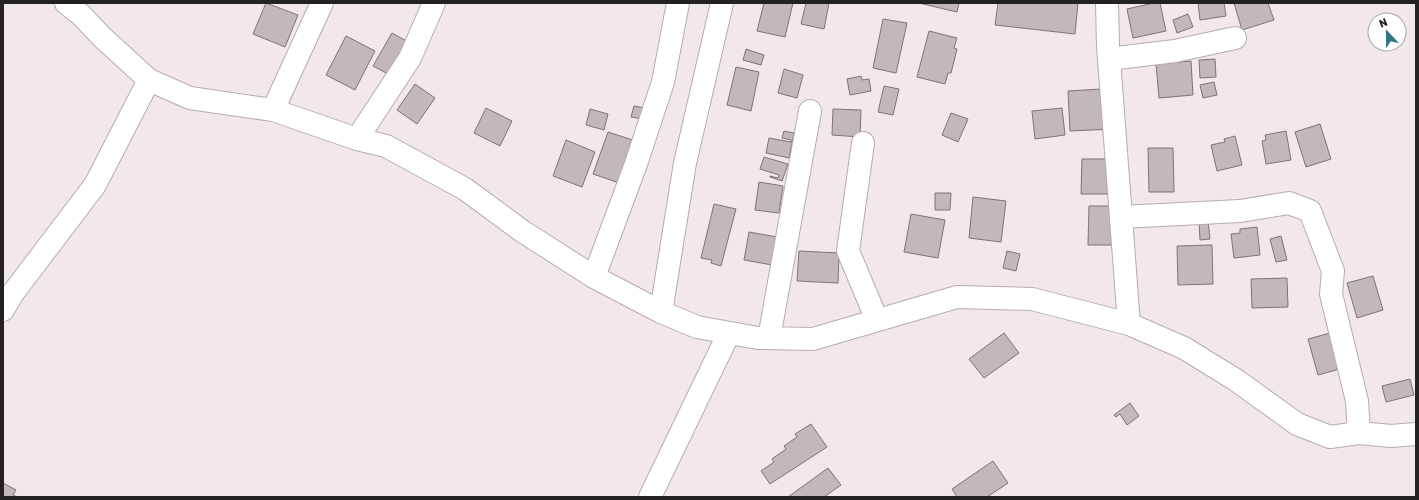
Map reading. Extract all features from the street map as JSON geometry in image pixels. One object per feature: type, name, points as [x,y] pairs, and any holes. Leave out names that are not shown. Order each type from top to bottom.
[{"type":"street","points":[[66,3],[90,11],[103,38],[149,80],[190,98],[273,110],[357,139],[386,146],[465,189],[522,230],[594,277],[661,312],[697,327],[758,338],[813,339],[957,297],[1032,300],[1129,324],[1184,348],[1236,380],[1297,424],[1330,437],[1359,433],[1391,436],[1416,434]]},
{"type":"street","points":[[273,110],[322,3]]},
{"type":"street","points":[[357,139],[410,58],[434,3]]},
{"type":"street","points":[[594,277],[636,164],[663,82],[678,3]]},
{"type":"street","points":[[661,312],[685,163],[722,3]]},
{"type":"street","points":[[1107,3],[1109,59],[1129,324]]},
{"type":"street","points":[[1109,59],[1174,51],[1235,38]]},
{"type":"street","points":[[3,310],[13,293],[95,186],[149,80]]},
{"type":"street","points":[[769,338],[810,111]]},
{"type":"street","points":[[863,143],[848,251],[877,320]]},
{"type":"street","points":[[1121,217],[1240,211],[1289,203],[1310,211],[1333,271],[1331,294],[1357,401],[1359,433]]},
{"type":"street","points":[[650,497],[729,333]]},
{"type":"building","points":[[266,3],[298,15],[285,47],[253,34]]},
{"type":"building","points":[[764,3],[793,3],[785,37],[757,31]]},
{"type":"building","points":[[806,3],[829,3],[824,29],[801,24]]},
{"type":"building","points":[[919,3],[959,3],[957,12]]},
{"type":"building","points":[[998,3],[1078,3],[1075,34],[995,25]]},
{"type":"building","points":[[1160,3],[1166,31],[1133,38],[1127,9]]},
{"type":"building","points":[[1198,3],[1224,3],[1226,16],[1200,20]]},
{"type":"building","points":[[1234,3],[1268,3],[1274,20],[1242,30]]},
{"type":"building","points":[[1188,14],[1193,27],[1177,33],[1173,20]]},
{"type":"building","points":[[883,19],[907,23],[896,73],[873,68]]},
{"type":"building","points":[[929,31],[957,38],[954,48],[957,49],[951,73],[948,73],[945,84],[917,77]]},
{"type":"building","points":[[392,33],[410,43],[392,76],[373,66]]},
{"type":"building","points":[[346,36],[375,51],[355,90],[326,75]]},
{"type":"building","points":[[746,49],[764,55],[761,65],[743,60]]},
{"type":"building","points":[[1215,59],[1216,77],[1200,78],[1199,60]]},
{"type":"building","points":[[1191,61],[1193,95],[1159,98],[1156,64]]},
{"type":"building","points":[[736,67],[759,72],[751,111],[727,105]]},
{"type":"building","points":[[784,69],[803,75],[797,98],[778,93]]},
{"type":"building","points":[[861,76],[862,80],[869,79],[871,91],[850,95],[847,79]]},
{"type":"building","points":[[1214,82],[1217,95],[1203,98],[1200,85]]},
{"type":"building","points":[[415,84],[435,98],[417,124],[397,110]]},
{"type":"building","points":[[884,86],[899,89],[893,115],[878,112]]},
{"type":"building","points":[[1101,89],[1113,129],[1070,131],[1068,91]]},
{"type":"building","points":[[634,106],[650,109],[648,120],[631,117]]},
{"type":"building","points":[[486,108],[512,121],[500,146],[474,133]]},
{"type":"building","points":[[1062,108],[1065,135],[1035,139],[1032,111]]},
{"type":"building","points":[[590,109],[608,114],[604,130],[586,125]]},
{"type":"building","points":[[833,109],[861,110],[860,137],[832,135]]},
{"type":"building","points":[[951,113],[968,119],[958,142],[942,135]]},
{"type":"building","points":[[1320,124],[1331,159],[1306,167],[1295,132]]},
{"type":"building","points":[[784,131],[794,133],[789,158],[766,153],[769,138],[791,142],[791,140],[782,138]]},
{"type":"building","points":[[1286,131],[1291,160],[1266,164],[1262,141],[1266,140],[1265,135]]},
{"type":"building","points":[[608,132],[639,142],[625,185],[593,174]]},
{"type":"building","points":[[1235,136],[1242,165],[1217,171],[1211,145],[1225,142],[1224,139]]},
{"type":"building","points":[[566,140],[595,152],[582,187],[553,176]]},
{"type":"building","points":[[1148,148],[1173,148],[1174,192],[1149,192]]},
{"type":"building","points":[[764,157],[788,164],[782,181],[770,177],[778,178],[779,175],[760,169]]},
{"type":"building","points":[[1082,159],[1112,159],[1112,194],[1081,194]]},
{"type":"building","points":[[759,182],[783,186],[779,213],[755,210]]},
{"type":"building","points":[[935,193],[951,193],[950,210],[935,210]]},
{"type":"building","points":[[973,197],[1006,201],[1001,242],[969,238]]},
{"type":"building","points":[[714,204],[736,209],[721,266],[711,263],[712,260],[701,258]]},
{"type":"building","points":[[1089,206],[1117,206],[1116,245],[1088,245]]},
{"type":"building","points":[[911,214],[945,220],[938,258],[904,252]]},
{"type":"building","points":[[1208,221],[1210,239],[1200,240],[1199,222]]},
{"type":"building","points":[[1257,227],[1260,255],[1234,258],[1231,234],[1240,233],[1240,229]]},
{"type":"building","points":[[749,232],[783,238],[778,266],[744,260]]},
{"type":"building","points":[[1281,236],[1287,260],[1276,262],[1270,239]]},
{"type":"building","points":[[1212,245],[1213,284],[1178,285],[1177,246]]},
{"type":"building","points":[[799,251],[839,253],[838,283],[797,281]]},
{"type":"building","points":[[1007,251],[1020,254],[1016,271],[1003,268]]},
{"type":"building","points":[[1373,276],[1383,310],[1357,318],[1347,283]]},
{"type":"building","points":[[1287,278],[1288,307],[1252,308],[1251,279]]},
{"type":"building","points":[[1334,332],[1347,367],[1318,375],[1308,339]]},
{"type":"building","points":[[1004,333],[1019,353],[984,378],[969,359]]},
{"type":"building","points":[[1410,379],[1414,395],[1386,402],[1382,386]]},
{"type":"building","points":[[1130,403],[1139,416],[1127,425],[1120,414],[1116,417],[1114,415]]},
{"type":"building","points":[[811,424],[827,447],[770,484],[761,471],[774,462],[772,459],[786,449],[784,446],[797,437],[795,434]]},
{"type":"building","points":[[993,461],[1008,483],[987,497],[957,497],[952,489]]},
{"type":"building","points":[[828,468],[841,485],[824,497],[788,497]]},
{"type":"building","points":[[3,483],[16,490],[13,495],[17,497],[3,497]]}]
